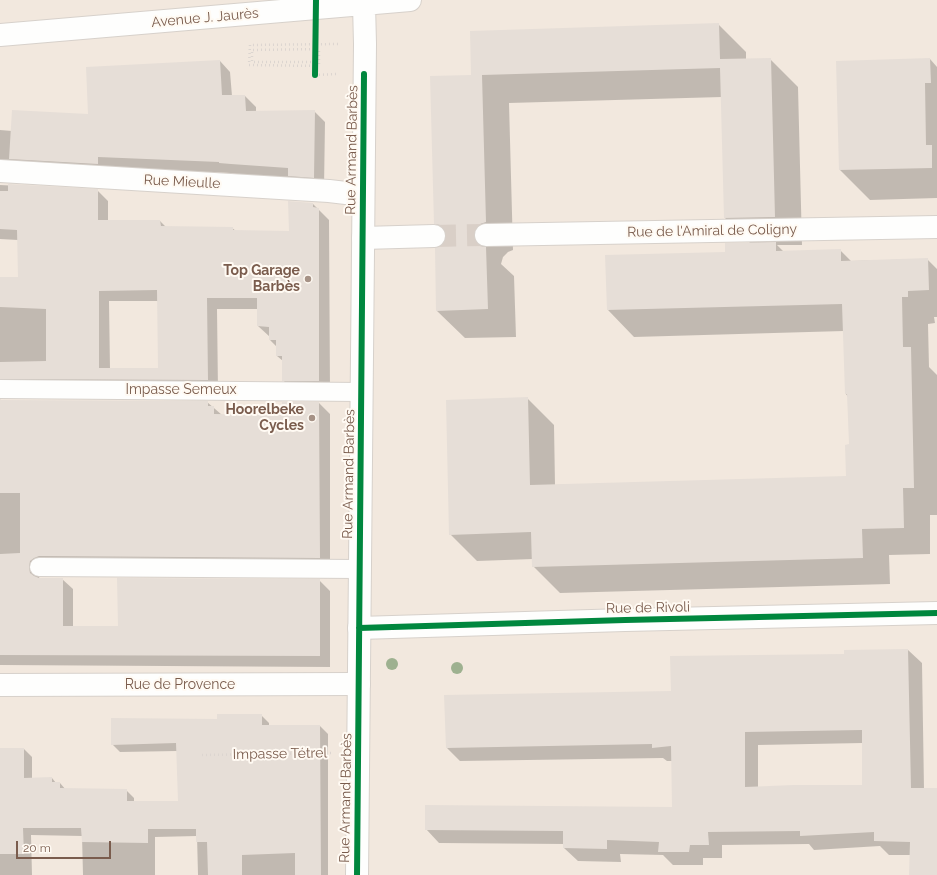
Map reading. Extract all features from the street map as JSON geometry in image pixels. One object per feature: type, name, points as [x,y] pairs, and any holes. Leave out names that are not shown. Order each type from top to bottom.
[{"type":"street","name":"Avenue J. Jaurès","points":[[0,35],[410,0]]},
{"type":"street","name":"Rue Armand Barbès","points":[[357,875],[360,684],[359,628],[365,44],[364,4]]},
{"type":"street","name":"Rue Mieulle","points":[[0,171],[329,191],[363,195]]},
{"type":"street","name":"Rue de l'Amiral de Coligny","points":[[486,235],[937,227]]},
{"type":"street","points":[[363,238],[434,236]]},
{"type":"street","name":"Rue de Rivoli","points":[[359,628],[937,613]]},
{"type":"street","name":"Rue de Provence","points":[[0,685],[360,684]]},
{"type":"lane","name":"Impasse Semeux","points":[[0,389],[362,392]]},
{"type":"lane","points":[[39,567],[360,569]]},
{"type":"path","points":[[315,75],[316,0]]},
{"type":"path","points":[[315,62],[252,62],[252,50],[319,49],[319,66],[249,65],[250,45],[365,44]]},
{"type":"shaded area","points":[[0,0],[937,0],[937,875],[0,875]]},
{"type":"building","points":[[719,23],[720,59],[771,58],[775,217],[724,218],[720,68],[482,75],[486,222],[480,224],[475,229],[474,236],[476,242],[480,246],[486,247],[488,309],[436,311],[435,248],[441,246],[445,242],[446,235],[444,229],[440,225],[434,224],[430,76],[471,75],[470,31]]},
{"type":"building","points":[[930,58],[931,83],[925,83],[926,145],[932,145],[932,168],[839,170],[836,61]]},
{"type":"building","points":[[220,60],[222,95],[245,95],[246,111],[315,110],[314,178],[288,176],[288,168],[219,162],[98,157],[98,164],[9,159],[12,110],[88,114],[86,67]]},
{"type":"building","points":[[8,184],[98,189],[98,220],[160,220],[161,226],[233,227],[233,230],[289,231],[288,201],[313,203],[313,207],[319,208],[319,381],[282,381],[282,356],[276,356],[276,340],[269,340],[269,327],[257,326],[257,298],[207,298],[208,380],[0,379],[0,362],[46,361],[46,309],[0,307],[0,277],[18,277],[17,230],[0,229],[0,191],[8,191]],"holes":[[[157,290],[158,368],[99,368],[99,291]]]},
{"type":"building","points":[[776,242],[776,251],[841,249],[841,261],[928,258],[929,290],[908,291],[908,297],[902,297],[903,347],[911,347],[914,488],[903,488],[904,528],[862,529],[863,558],[532,567],[531,532],[449,535],[446,400],[528,397],[530,485],[846,476],[845,445],[849,444],[847,394],[845,394],[842,304],[607,310],[605,255],[725,252],[725,243]]},
{"type":"building","points":[[0,400],[208,401],[208,406],[214,406],[214,414],[282,415],[282,402],[319,402],[320,558],[39,556],[30,561],[29,567],[30,573],[39,578],[63,578],[63,626],[118,626],[117,578],[320,579],[320,656],[0,655],[0,554],[20,553],[20,493],[0,493]]},
{"type":"building","points":[[908,649],[911,788],[937,788],[937,875],[909,875],[910,842],[874,841],[874,832],[800,836],[800,831],[708,832],[709,845],[690,845],[689,852],[658,852],[659,842],[607,840],[607,849],[563,848],[563,831],[425,830],[425,805],[672,807],[671,746],[652,748],[652,744],[446,748],[444,695],[671,691],[670,656],[844,654],[844,650]],"holes":[[[862,730],[862,785],[745,787],[745,732]]]},
{"type":"building","points":[[217,714],[262,714],[262,725],[320,725],[321,875],[295,875],[295,853],[242,855],[242,875],[208,875],[207,842],[196,842],[196,829],[148,829],[148,843],[82,842],[81,828],[23,828],[24,854],[0,854],[0,748],[24,748],[24,778],[52,777],[52,782],[60,782],[60,788],[127,789],[127,801],[178,801],[176,743],[111,745],[111,718],[217,719]]},
{"type":"tunnel","points":[[434,236],[486,235]]},
{"type":"cycle path","points":[[315,75],[316,0]]},
{"type":"cycle path","points":[[357,875],[364,74]]},
{"type":"cycle path","points":[[359,628],[937,613]]},
{"type":"place","name":"Top Garage Barbès","points":[[308,279]]},
{"type":"place","name":"Hoorelbeke Cycles","points":[[312,418]]}]
